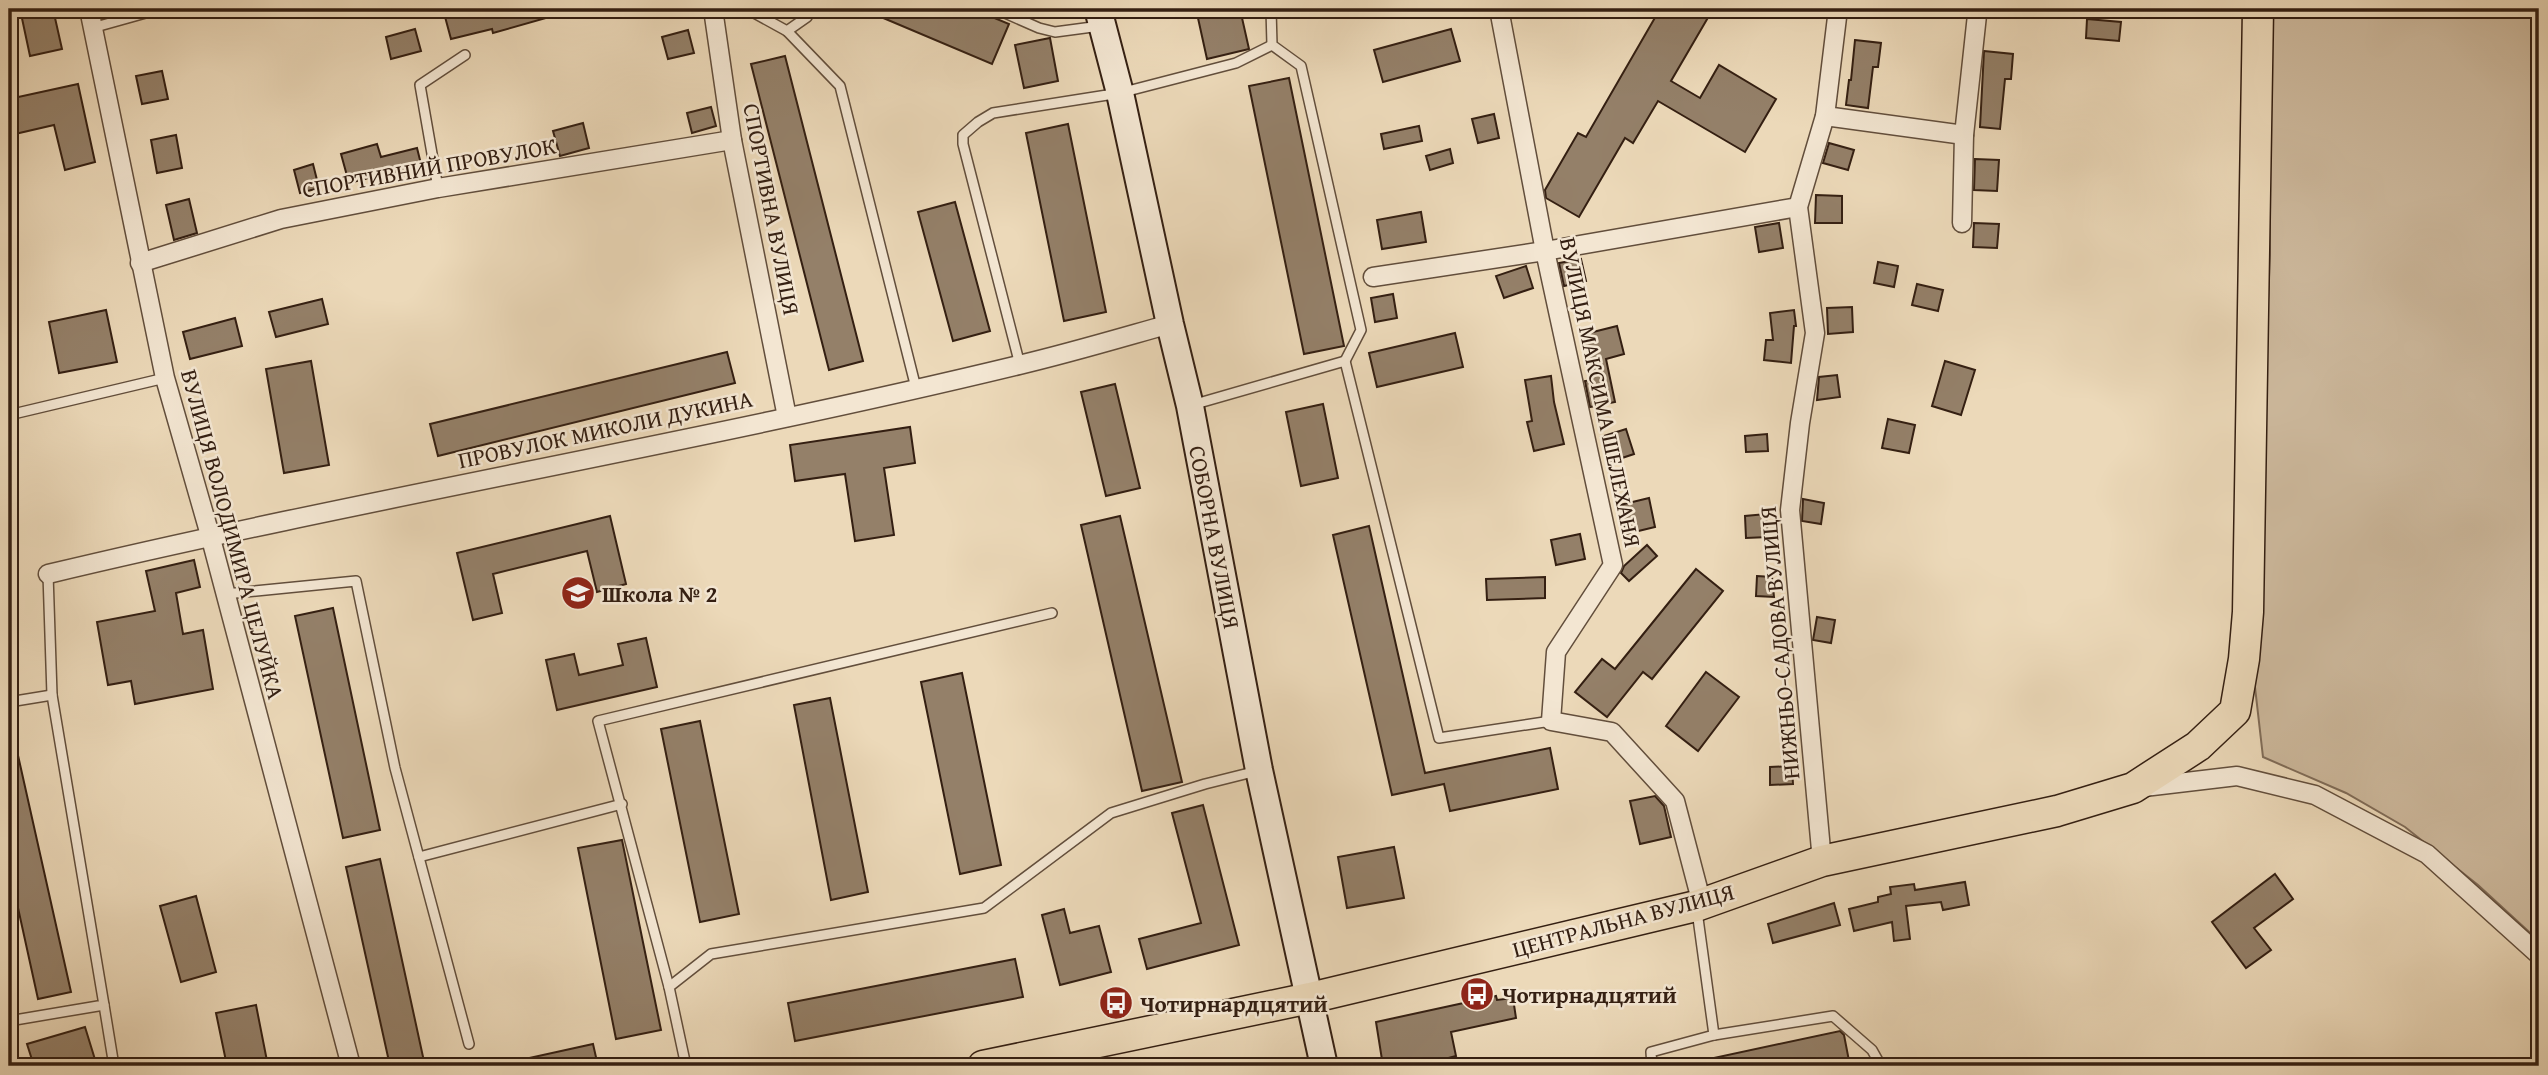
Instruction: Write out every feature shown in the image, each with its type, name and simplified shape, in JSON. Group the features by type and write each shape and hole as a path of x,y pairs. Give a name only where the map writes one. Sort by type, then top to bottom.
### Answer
{"main road":[{"name":"ЦЕНТРАЛЬНА ВУЛИЦЯ","path":"983,1066 1310,998 1699,905 1822,862 2057,811 2133,788 2198,746 2235,711 2244,659 2248,612 2258,9"}],"street":[{"name":"ВУЛИЦЯ ВОЛОДИМИРА ЦЕЛУЙКА","path":"89,9 165,378 210,535 351,1066"},
{"name":"СПОРТИВНА ВУЛИЦЯ","path":"713,9 732,141 787,417"},
{"name":"ВУЛИЦЯ МАКСИМА ШЕЛЕХАНЯ","path":"1499,9 1545,251 1614,565 1556,652 1551,721"},
{"name":"НИЖНЬО-САДОВА ВУЛИЦЯ","path":"1822,862 1790,510 1800,423 1815,333 1798,207 1825,116 1838,9"},
{"path":"1962,223 1964,135 1977,15"},
{"name":"СОБОРНА ВУЛИЦЯ","path":"1100,17 1120,93 1190,406 1259,771 1324,1066"},
{"path":"1825,116 1964,135"},
{"name":"СПОРТИВНИЙ ПРОВУЛОК","path":"140,263 281,219 438,188 732,141"},
{"path":"1373,277 1545,251 1798,207"},
{"name":"ПРОВУЛОК МИКОЛИ ДУКИНА","path":"48,574 210,535 787,417 1020,365 1170,324"},
{"path":"1551,721 1612,732 1675,802 1699,905"},
{"path":"2133,788 2237,776 2315,795 2427,854 2539,955"}],"lane":[{"path":"92,28 143,10 160,9"},
{"path":"747,9 788,31 840,86 916,388"},
{"path":"788,31 807,17 811,9"},
{"path":"996,9 1055,32 1100,17"},
{"path":"1271,9 1272,45"},
{"path":"1020,365 963,144 963,135 993,113 1120,93 1236,63 1272,45"},
{"path":"1272,45 1301,66 1361,330 1345,361 1439,738 1551,721"},
{"path":"438,188 420,85 465,55"},
{"path":"1190,406 1345,361"},
{"path":"9,415 165,378"},
{"path":"48,574 52,695 114,1066"},
{"path":"225,594 356,581 395,768 469,1044"},
{"path":"686,1066 622,804 598,721 1052,613"},
{"path":"9,702 52,695"},
{"path":"668,988 711,954 984,908 1111,813 1205,784 1259,771"},
{"path":"419,858 622,804"},
{"path":"1699,905 1714,1035"},
{"path":"9,1021 104,1005"},
{"path":"1652,1066 1651,1052 1714,1035 1833,1016 1872,1050 1881,1066"}],"shaded area":[{"path":"2269,9 2539,9 2539,941 2478,885 2405,827 2346,793 2263,757 2252,661 2270,255"}],"building":[{"path":"20,9 53,9 62,49 30,56"},
{"path":"461,9 560,9 560,14 493,33 492,29 451,39 444,13"},
{"path":"862,9 973,9 1009,24 992,64"},
{"path":"1196,9 1240,9 1249,49 1207,59"},
{"path":"1660,9 1713,9 1671,81 1700,98 1719,65 1776,99 1745,152 1658,101 1633,143 1625,138 1579,217 1546,198 1545,190 1578,133 1586,137"},
{"path":"2087,19 2121,22 2119,41 2086,38"},
{"path":"415,29 421,51 391,59 386,37"},
{"path":"1451,29 1460,61 1383,82 1374,50"},
{"path":"688,30 694,53 668,59 662,37"},
{"path":"1050,38 1058,81 1024,88 1015,45"},
{"path":"1855,40 1881,43 1878,67 1873,67 1868,108 1846,105"},
{"path":"1984,51 2013,54 2011,79 2005,79 2000,129 1980,127"},
{"path":"785,56 863,361 829,370 751,64"},
{"path":"162,71 168,99 142,104 136,76"},
{"path":"1289,78 1344,346 1304,354 1249,86"},
{"path":"78,84 95,162 65,170 54,125 15,134 9,99"},
{"path":"711,107 716,126 692,133 687,113"},
{"path":"1494,114 1499,138 1478,143 1472,119"},
{"path":"583,123 589,148 560,156 553,131"},
{"path":"1068,124 1106,312 1064,321 1026,133"},
{"path":"1419,126 1422,141 1384,149 1381,134"},
{"path":"176,135 182,168 157,173 151,140"},
{"path":"1829,143 1854,150 1848,170 1823,163"},
{"path":"377,144 381,157 417,148 422,168 397,174 396,171 349,183 341,154"},
{"path":"1450,149 1453,163 1430,170 1426,156"},
{"path":"1975,159 1999,160 1997,191 1974,190"},
{"path":"313,164 319,188 300,193 294,170"},
{"path":"1816,195 1842,196 1842,223 1815,223"},
{"path":"189,199 197,233 174,240 166,205"},
{"path":"955,202 990,331 953,341 918,212"},
{"path":"1421,212 1426,242 1382,249 1377,220"},
{"path":"1779,223 1783,248 1759,252 1755,227"},
{"path":"1974,223 1999,224 1997,248 1973,247"},
{"path":"1581,259 1586,281 1564,286 1559,263"},
{"path":"1878,262 1898,266 1894,287 1874,283"},
{"path":"1526,266 1533,288 1504,298 1496,276"},
{"path":"1917,284 1943,290 1938,311 1912,305"},
{"path":"1393,294 1397,318 1375,322 1371,298"},
{"path":"322,299 328,324 276,337 269,312"},
{"path":"1852,307 1853,332 1828,334 1827,308"},
{"path":"106,310 117,362 59,373 49,322"},
{"path":"1794,310 1796,326 1791,363 1764,360 1766,340 1773,340 1770,313"},
{"path":"235,318 242,346 190,359 183,332"},
{"path":"1617,326 1624,354 1606,359 1615,402 1590,407 1585,381 1592,380 1581,335"},
{"path":"1455,333 1463,367 1377,387 1369,353"},
{"path":"727,352 735,383 438,456 430,424"},
{"path":"311,361 329,465 284,473 266,369"},
{"path":"1945,361 1975,370 1961,415 1932,406"},
{"path":"1837,375 1840,397 1817,400 1819,377"},
{"path":"1551,376 1564,444 1534,451 1527,422 1532,421 1525,380"},
{"path":"1115,384 1140,488 1106,496 1081,392"},
{"path":"1323,404 1338,478 1301,486 1286,412"},
{"path":"1888,419 1915,425 1909,453 1882,448"},
{"path":"910,427 915,463 884,468 894,535 855,541 845,474 795,481 790,445"},
{"path":"1626,429 1634,454 1610,462 1601,437"},
{"path":"1767,434 1768,451 1746,452 1745,436"},
{"path":"1649,498 1655,527 1626,534 1620,505"},
{"path":"1803,499 1824,503 1821,524 1802,521"},
{"path":"1766,514 1768,537 1746,538 1745,516"},
{"path":"610,516 626,584 597,592 587,551 493,574 502,613 473,620 457,553"},
{"path":"1120,516 1182,782 1142,791 1081,525"},
{"path":"1369,526 1425,773 1550,748 1558,789 1450,811 1444,784 1392,795 1333,535"},
{"path":"1580,534 1585,559 1556,565 1551,540"},
{"path":"1647,545 1657,556 1629,581 1621,573 1624,566"},
{"path":"194,560 200,587 176,593 183,634 203,630 213,689 135,704 131,681 108,685 97,622 155,611 146,571"},
{"path":"1696,569 1723,591 1652,679 1643,672 1607,717 1575,692 1602,659 1615,669"},
{"path":"1757,576 1772,577 1774,597 1756,596"},
{"path":"1545,577 1545,598 1487,600 1486,579"},
{"path":"333,608 380,830 343,838 295,616"},
{"path":"1817,617 1835,620 1831,643 1813,640"},
{"path":"646,638 657,687 557,710 546,660 574,654 579,675 623,665 618,644"},
{"path":"1706,672 1739,697 1698,751 1666,726"},
{"path":"962,673 1001,865 960,874 921,682"},
{"path":"830,698 868,892 831,900 794,705"},
{"path":"700,721 739,914 700,922 661,729"},
{"path":"15,742 71,992 38,999 9,867 9,743"},
{"path":"1792,766 1793,784 1770,785 1770,767"},
{"path":"1655,796 1664,806 1671,837 1640,844 1630,801"},
{"path":"1203,805 1239,945 1147,969 1139,939 1201,923 1172,813"},
{"path":"622,840 661,1030 616,1039 578,848"},
{"path":"1394,847 1404,898 1347,908 1338,857"},
{"path":"380,859 425,1066 390,1066 346,867"},
{"path":"2275,874 2293,899 2254,928 2271,950 2246,968 2212,922"},
{"path":"1965,882 1969,905 1943,910 1941,902 1906,906 1910,939 1894,941 1892,922 1854,931 1849,909 1878,902 1878,897 1891,894 1890,887 1914,884 1915,890"},
{"path":"196,896 216,972 181,982 160,906"},
{"path":"1834,903 1840,925 1773,943 1768,924"},
{"path":"1064,909 1070,933 1099,926 1111,972 1060,985 1042,915"},
{"path":"1015,959 1023,997 795,1041 788,1003"},
{"path":"1496,996 1497,1000 1513,998 1516,1018 1451,1032 1456,1056 1418,1066 1383,1066 1376,1022"},
{"path":"256,1005 268,1066 227,1066 216,1013"},
{"path":"85,1027 97,1066 34,1066 27,1044"},
{"path":"1840,1031 1844,1035 1850,1066 1709,1066 1709,1059"},
{"path":"593,1044 598,1066 520,1066 520,1060"}],"place":[{"name":"Школа № 2","path":"578,593"},
{"name":"Чотирнадцятий","path":"1477,994"},
{"name":"Чотирнардцятий","path":"1116,1003"}]}
